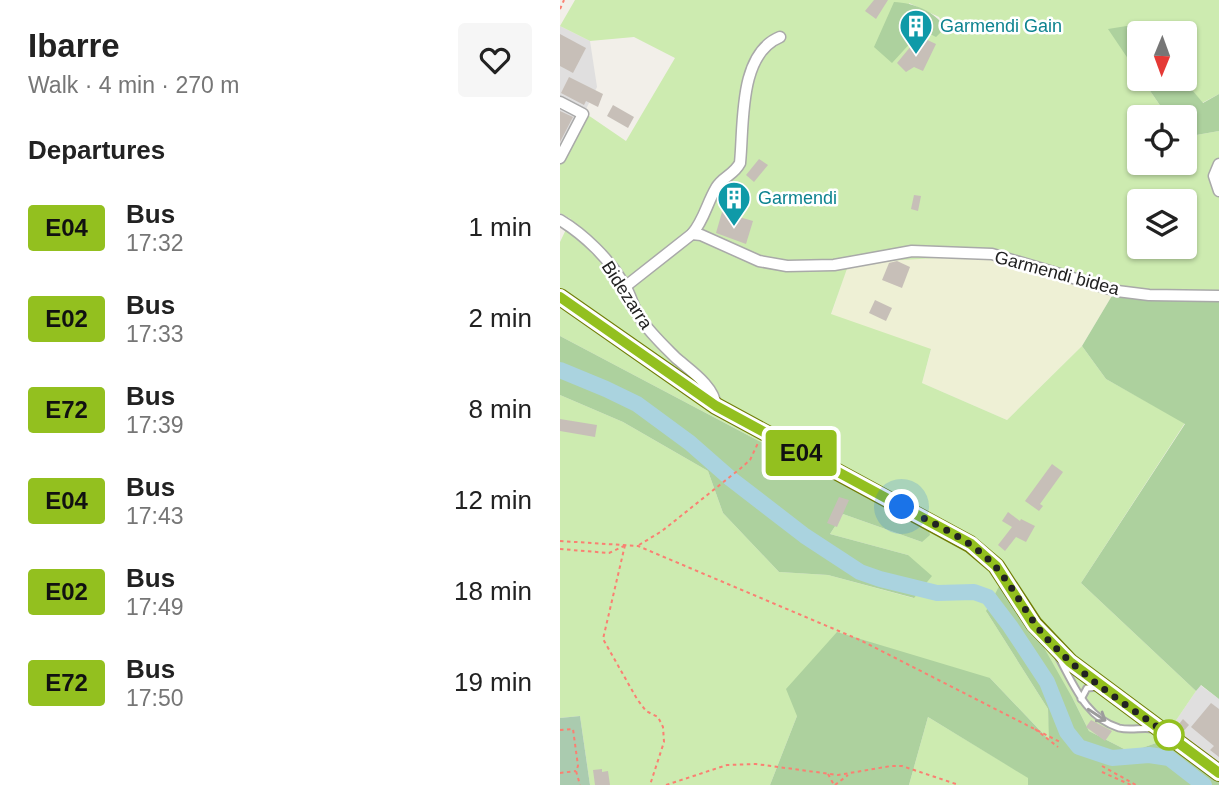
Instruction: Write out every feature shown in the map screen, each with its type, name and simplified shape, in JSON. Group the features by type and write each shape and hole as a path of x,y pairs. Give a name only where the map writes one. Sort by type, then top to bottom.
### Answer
{"street":[{"path":"626,286 692,234 701,224 718,184 736,172 740,163 745,96 757,57 765,45 780,37"},
{"path":"560,102 583,114 560,158"},
{"path":"1219,164 1214,176 1219,191"},
{"name":"Bidezarra","path":"560,220 576,230 597,251 626,286 635,309 652,334 706,385 715,397 716,406"},
{"name":"Garmendi bidea","path":"692,234 701,235 760,261 787,266 834,265 912,251 992,254 1117,290 1149,295 1219,296"},
{"path":"560,297 716,406 971,544 996,566 1034,625 1070,662 1219,773"}],"lane":[{"path":"1050,643 1088,710 1117,727 1132,730 1149,728 1164,732"},
{"path":"1081,699 1087,688 1102,687"},
{"path":"1132,730 1139,720 1145,718"}],"path":[{"path":"560,9 564,0"},
{"path":"638,546 662,531 750,460 763,432"},
{"path":"560,541 638,546 860,640 1062,743"},
{"path":"560,549 608,553 625,545"},
{"path":"625,545 603,639 637,699 646,711 658,717 663,727 664,742 650,785"},
{"path":"1028,724 1059,747"},
{"path":"560,730 573,729 578,766 576,771 580,785"},
{"path":"666,785 727,765 756,764 828,774 853,774"},
{"path":"828,774 835,785 853,774 902,766 959,785"},
{"path":"1102,766 1136,785"},
{"path":"560,774 576,771"},
{"path":"1102,772 1131,785"}],"shaded area":[{"path":"560,26 590,41 597,87 560,161"},
{"path":"1200,685 1219,699 1219,774 1162,741"}],"green space":[{"path":"575,0 1219,0 1219,94 1202,103 1192,91 1197,91 1197,21 1127,21 1127,91 1150,91 1160,105 1127,105 1127,175 1197,175 1197,135 1219,131 1219,300 1113,294 990,255 849,263 831,314 931,349 922,383 1007,420 1082,346 1106,379 1185,423 1081,583 1196,691 1162,741 1130,752 1089,731 1073,699 986,611 1048,709 1050,741 990,678 797,716 770,785 590,785 580,716 560,718 560,395 623,422 708,471 723,513 779,572 828,575 913,598 908,555 830,534 843,514 922,542 926,517 757,440 560,336 560,242 571,219 560,213 560,161 585,113 626,141 675,58 634,37 590,41 560,26","holes":["909,3 939,17 945,28 918,28"]},
{"path":"894,2 923,9 936,17 945,28 936,37 918,28 914,39 892,63 874,47"},
{"path":"1127,26 1127,57 1108,29"},
{"path":"1150,91 1193,91 1203,103 1219,94 1219,131 1197,135 1197,105 1160,105"},
{"path":"990,255 1113,294 1082,346 1007,420 922,383 931,350 831,315 849,262"},
{"path":"1113,294 1219,300 1219,699 1201,685 1196,691 1081,583 1185,424 1106,379 1082,346"},
{"path":"560,336 757,440 926,517 930,535 922,542 843,514 830,534 908,555 932,576 914,598 828,575 779,572 723,513 708,471 623,422 560,395"},
{"path":"1004,577 1089,731 1130,752 1162,741 1219,774 1219,785 1028,785 1028,778 928,717 909,785 770,785 797,716 786,689 837,632 990,678 1049,740 1048,709 986,611"},
{"path":"580,716 590,785 560,785 560,718"},
{"path":"928,717 1029,778 1028,785 909,785"}],"building":[{"path":"874,0 888,0 876,19 865,11"},
{"path":"560,34 586,48 573,73 560,66"},
{"name":"Garmendi Gain","path":"921,37 936,44 923,71 914,67 906,72 897,63 911,46 916,50"},
{"path":"569,77 603,94 598,107 586,101 584,105 561,93"},
{"path":"613,105 634,117 628,128 607,116"},
{"path":"560,111 573,117 560,142"},
{"path":"759,159 768,165 754,182 746,175"},
{"path":"914,195 921,196 918,211 911,209"},
{"name":"Garmendi","path":"722,212 753,221 746,244 716,233"},
{"path":"897,261 910,267 902,288 882,280 889,263"},
{"path":"875,300 892,308 886,321 869,313"},
{"path":"560,419 597,425 595,437 560,431"},
{"path":"1052,464 1063,472 1040,504 1043,506 1039,511 1025,501"},
{"path":"839,497 849,500 837,527 827,523"},
{"path":"1008,512 1020,521 1021,519 1035,526 1026,542 1016,537 1005,551 998,545 1012,527 1002,521"},
{"path":"1211,703 1219,709 1219,757 1210,750 1214,746 1191,727"},
{"path":"1183,719 1189,725 1182,733 1175,729"},
{"path":"1091,720 1112,731 1105,741 1086,727"},
{"path":"602,769 602,772 608,771 610,785 595,785 593,770"}],"waterway":[{"path":"560,370 637,404 805,536 860,572 937,593 974,592 988,597 1047,682 1067,732 1079,747 1112,758 1149,755 1169,758 1204,785"}],"bus line":[{"name":"E04","path":"560,297 695,394 971,544 996,566 1034,625 1070,662 1219,773"}],"place":[{"name":"Garmendi Gain","path":"916,56"},
{"name":"Garmendi","path":"734,228"}],"route":[{"path":"902,507 971,544 984,554 996,566 1034,625 1050,643 1102,687 1169,735"}]}
